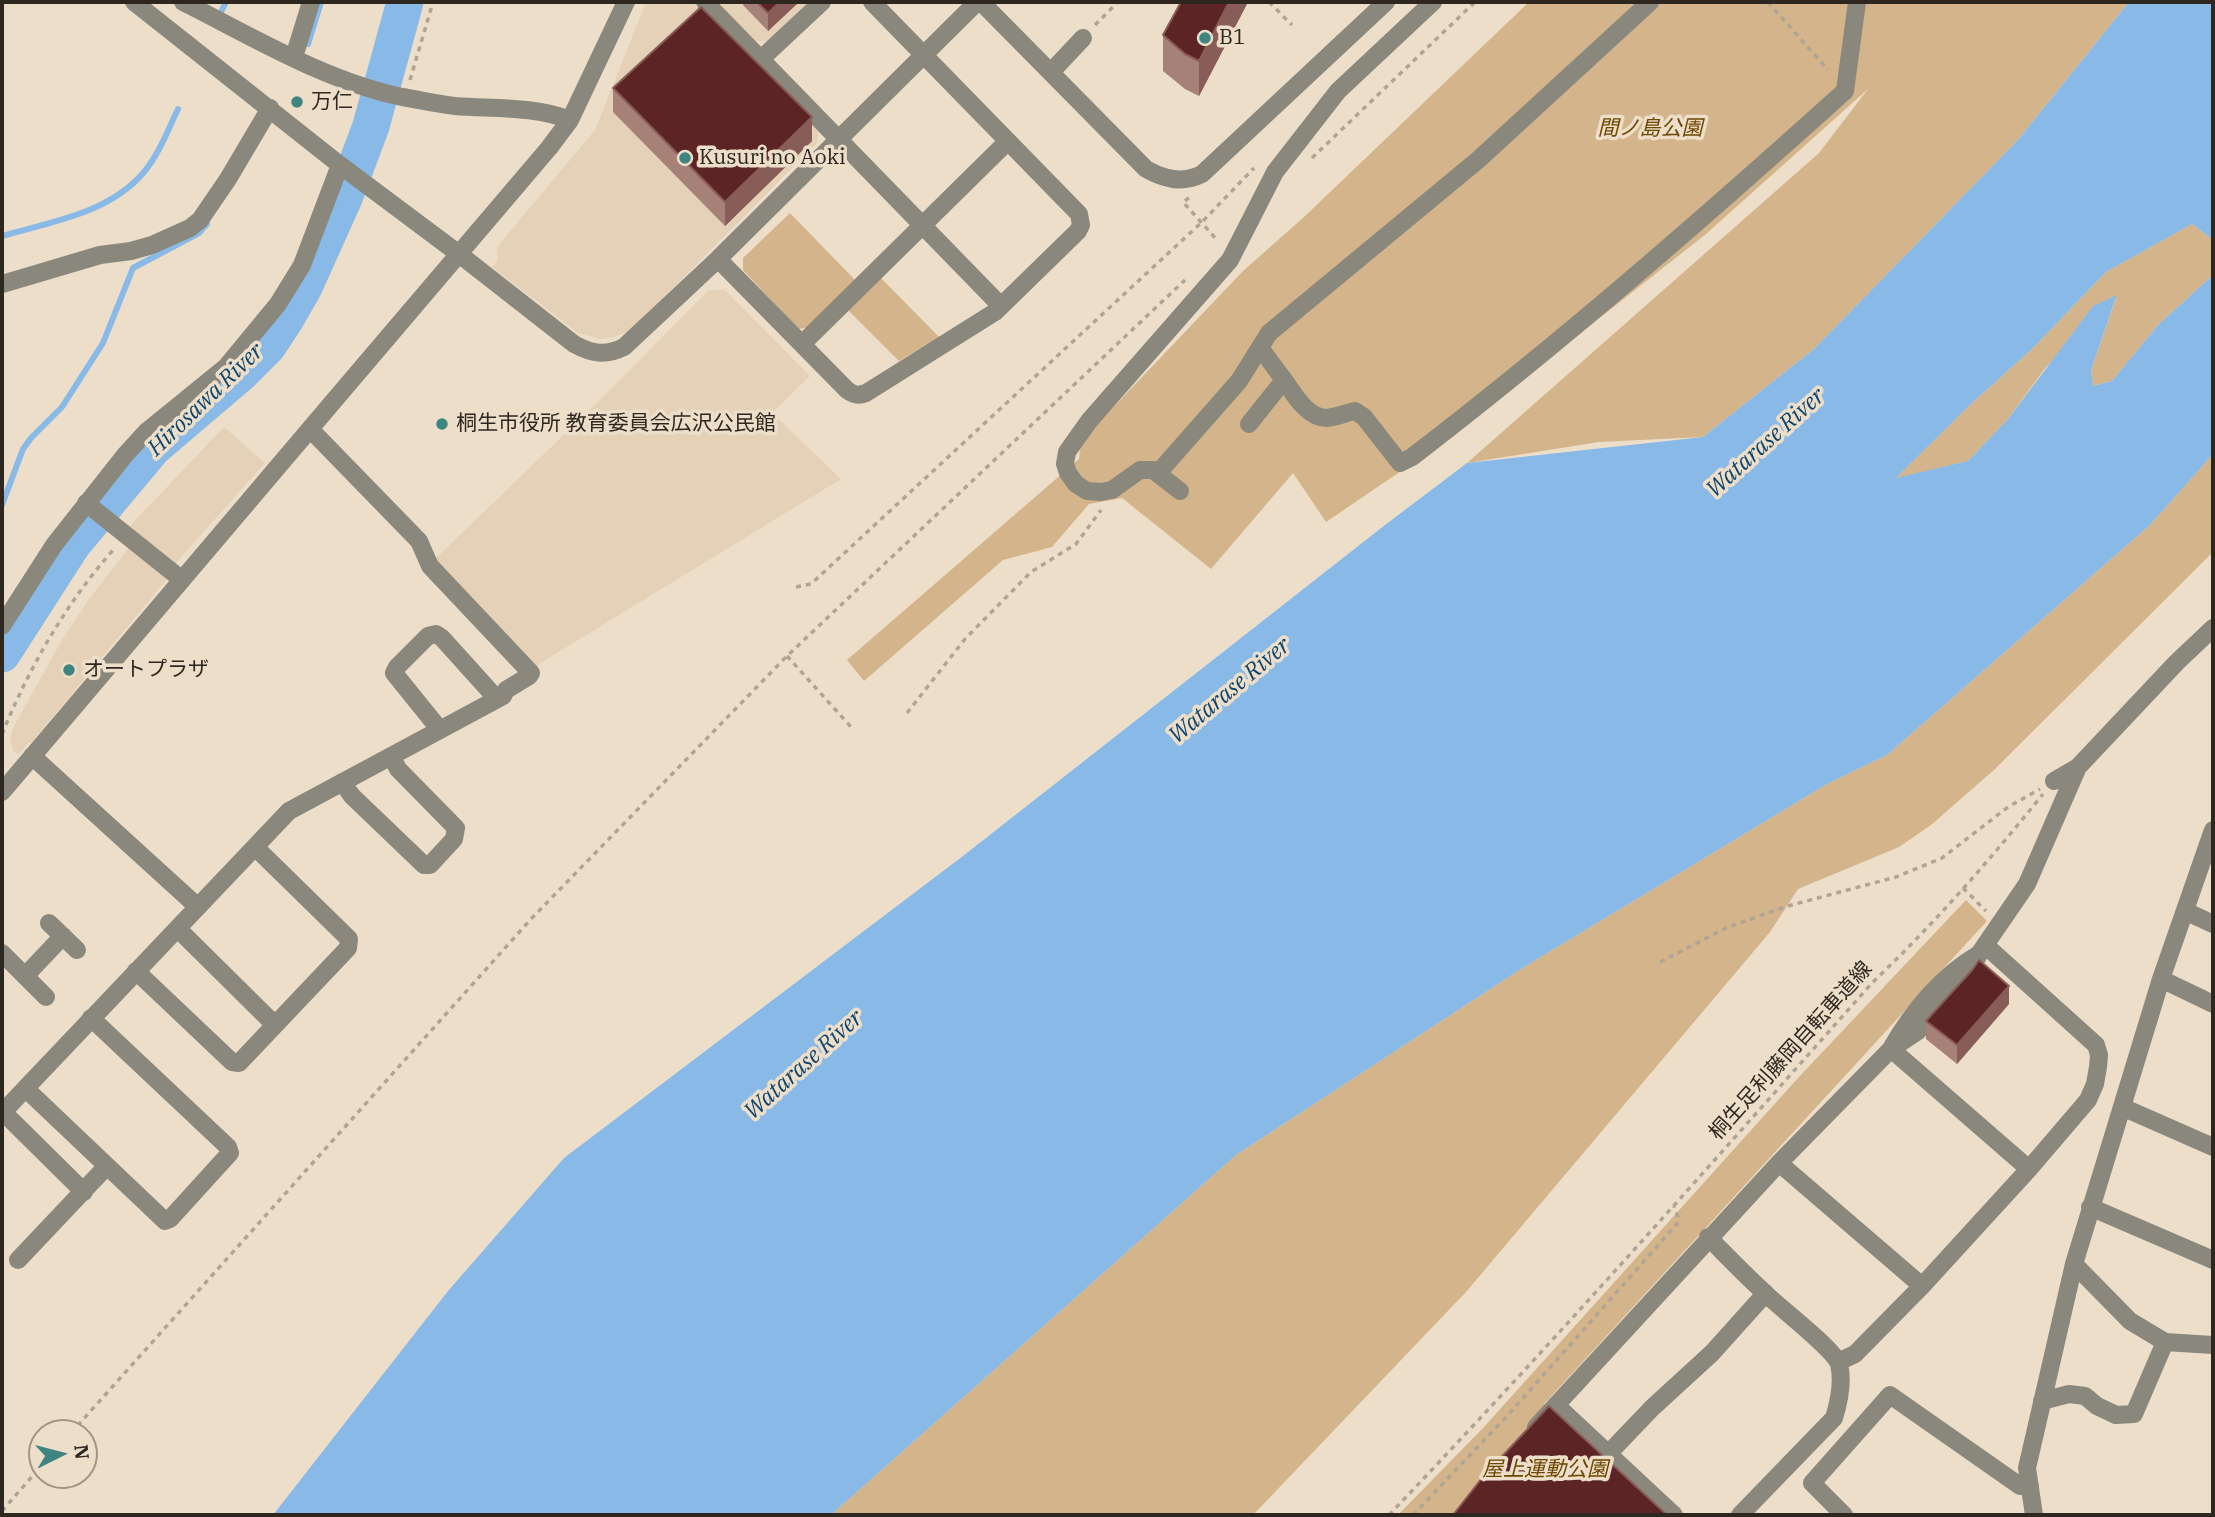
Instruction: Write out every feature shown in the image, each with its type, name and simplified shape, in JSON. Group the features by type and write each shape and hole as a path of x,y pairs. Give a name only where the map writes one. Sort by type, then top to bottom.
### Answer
{"street":[{"path":"134,2 574,345 590,353 602,354 615,352 624,346 718,259 979,2 1146,169 1160,177 1191,180 1226,153 1386,2"},
{"path":"183,2 330,74 368,87 452,106 546,111 570,120"},
{"path":"294,57 311,2"},
{"path":"2,792 570,120 626,2"},
{"path":"705,2 1001,306"},
{"path":"761,59 822,2"},
{"path":"718,259 847,390 853,395 859,395 988,317 1081,225 1079,214 872,2"},
{"path":"1180,491 1153,470 1140,470 1112,490 1087,491 1076,484 1068,474 1065,464 1067,452 1074,440 1230,260 1275,172 1338,91 1433,2"},
{"path":"1158,473 1239,381 1269,333 1478,160 1650,2"},
{"path":"1261,349 1309,412 1330,418 1355,411 1364,416 1400,463 1412,457 1511,379 1741,184 1845,90 1857,2"},
{"path":"1051,72 1083,38"},
{"path":"2,284 100,255 152,245 190,228 200,220 228,179 270,108"},
{"path":"802,344 1008,141"},
{"path":"2,626 54,545 146,432 226,367 278,304 302,265 342,166"},
{"path":"1249,424 1284,380"},
{"path":"84,1192 2,1113 289,811 500,697 531,673 430,566 419,541 310,429"},
{"path":"89,505 181,579"},
{"path":"2054,781 2078,767 2209,632"},
{"path":"440,730 394,673 428,636 436,634 442,638 500,697"},
{"path":"32,756 198,907"},
{"path":"342,782 352,796 424,865 430,865 454,839 456,828 398,769 392,757"},
{"path":"1528,1435 1708,1237 1891,1049 1906,1021 1957,967 1982,949 2028,884 2078,767"},
{"path":"2034,1515 2027,1468 2074,1264 2161,979 2213,832"},
{"path":"136,971 232,1062 239,1063 348,947 349,939 255,847"},
{"path":"2185,911 2213,923"},
{"path":"50,923 77,950"},
{"path":"178,929 275,1025"},
{"path":"25,976 63,936"},
{"path":"1838,1363 1855,1354 2029,1170 2088,1100 2095,1084 2099,1055 2096,1045 1982,949"},
{"path":"2,953 46,997"},
{"path":"2161,979 2213,1004"},
{"path":"26,1089 165,1221 170,1219 230,1150 91,1018"},
{"path":"1891,1049 2029,1170"},
{"path":"2122,1107 2213,1147"},
{"path":"1779,1163 1922,1286"},
{"path":"18,1260 106,1167"},
{"path":"2090,1207 2213,1260"},
{"path":"1708,1237 1765,1294 1827,1349 1838,1363 1840,1382 1834,1418 1740,1515"},
{"path":"2074,1264 2130,1321 2165,1342 2213,1345"},
{"path":"1608,1454 1652,1408 1713,1353 1765,1294"},
{"path":"2042,1401 2069,1394 2085,1396 2097,1406 2116,1415 2134,1414 2165,1342"},
{"path":"1844,1515 1812,1483 1890,1395 2020,1486 2030,1486"},
{"path":"1556,1405 1674,1515"}],"path":[{"path":"403,97 433,2"},
{"path":"1083,38 1118,2"},
{"path":"1269,2 1292,25"},
{"path":"1304,166 1475,2"},
{"path":"1768,2 1845,90"},
{"path":"1375,86 1380,93"},
{"path":"796,587 811,584 1202,222 1258,164"},
{"path":"1184,202 1215,237"},
{"path":"84,1419 531,919 787,656 1190,275"},
{"path":"907,713 965,639 1031,572 1076,544 1112,490"},
{"path":"2,734 13,706 51,635 119,529"},
{"path":"787,656 851,727"},
{"path":"1660,962 1728,927 1788,906 1896,877 1942,858 2008,807 2054,781"},
{"name":"桐生足利藤岡自転車道線","path":"1389,1515 1497,1402 1872,982 1910,947 2054,781"},
{"path":"1963,888 1993,918"},
{"path":"1413,1515 1508,1415 1677,1224 1678,1217 1674,1206"},
{"path":"2,1511 28,1481"}],"shaded area":[{"path":"646,2 693,3 818,131 817,143 630,331 601,339 578,333 492,267 498,259 497,247 595,130"},
{"path":"718,2 808,2 770,41 755,41"},
{"path":"709,290 725,290 810,376 772,413 841,479 534,667 433,561"},
{"path":"224,427 265,463 173,566 128,528"},
{"name":"オートプラザ","path":"131,545 167,579 31,743 18,755 13,750 10,739 13,728 62,640 89,599"}],"green space":[{"name":"間ノ島公園","path":"1529,2 2129,2 2017,141 1814,349 1703,437 1599,442 1467,463 1819,153 1868,89 1706,234 1435,448 1326,522 1293,473 1211,569 1122,498 1089,504 1052,547 1003,560 864,681 847,660 1079,459 1081,441 1243,271 1304,217"},
{"path":"790,213 856,281 810,327 798,329 743,270 743,258"},
{"path":"2192,224 2213,240 2213,275 2158,325 2112,381 2092,386 2091,370 2117,296 2045,368 2008,419 1968,461 1895,479 1972,403 2031,350 2106,272"},
{"path":"880,277 939,337 899,361 848,310"},
{"path":"2213,454 2213,552 1995,769 1931,825 1899,847 1798,889 1770,932 1466,1292 1253,1515 831,1515 1236,1155 1521,969 1827,784 1887,755 2150,525"},
{"path":"1966,900 1987,921 1544,1404 1658,1515 1398,1515 1484,1427 1798,1078"}],"water":[{"name":"Watarase River","path":"2129,2 2213,2 2213,240 2192,224 2106,272 2031,350 1972,403 1896,478 1968,461 2008,419 2093,306 2117,295 2091,370 2093,386 2112,381 2158,325 2213,275 2213,454 2150,525 1887,755 1827,784 1521,969 1236,1155 831,1515 273,1515 448,1291 564,1158 963,856 1467,463 1703,437 1814,349 2017,141"}],"building":[{"path":"757,2 780,2 768,13"},
{"path":"1181,2 1229,2 1199,61 1185,54 1163,35"},
{"path":"701,7 812,117 725,202 613,88"},
{"path":"1979,960 2009,986 1957,1045 1926,1021"},
{"name":"屋上運動公園","path":"1549,1406 1667,1515 1453,1515 1482,1478"}],"waterway":[{"path":"221,12 226,2"},
{"path":"308,44 321,2"},
{"name":"Hirosawa River","path":"2,654 72,545 153,448 241,373 268,346 285,320 304,287 344,198 371,126 405,2"},
{"path":"2,236 97,207 130,186 154,158 178,109"},
{"path":"2,505 23,449 62,407 103,343 133,268 199,233 207,224"}],"place":[{"name":"B1","path":"1205,38"},
{"name":"万仁","path":"297,102"},
{"name":"Kusuri no Aoki","path":"685,158"},
{"name":"桐生市役所 教育委員会広沢公民館","path":"442,424"},
{"name":"オートプラザ","path":"69,670"}]}
